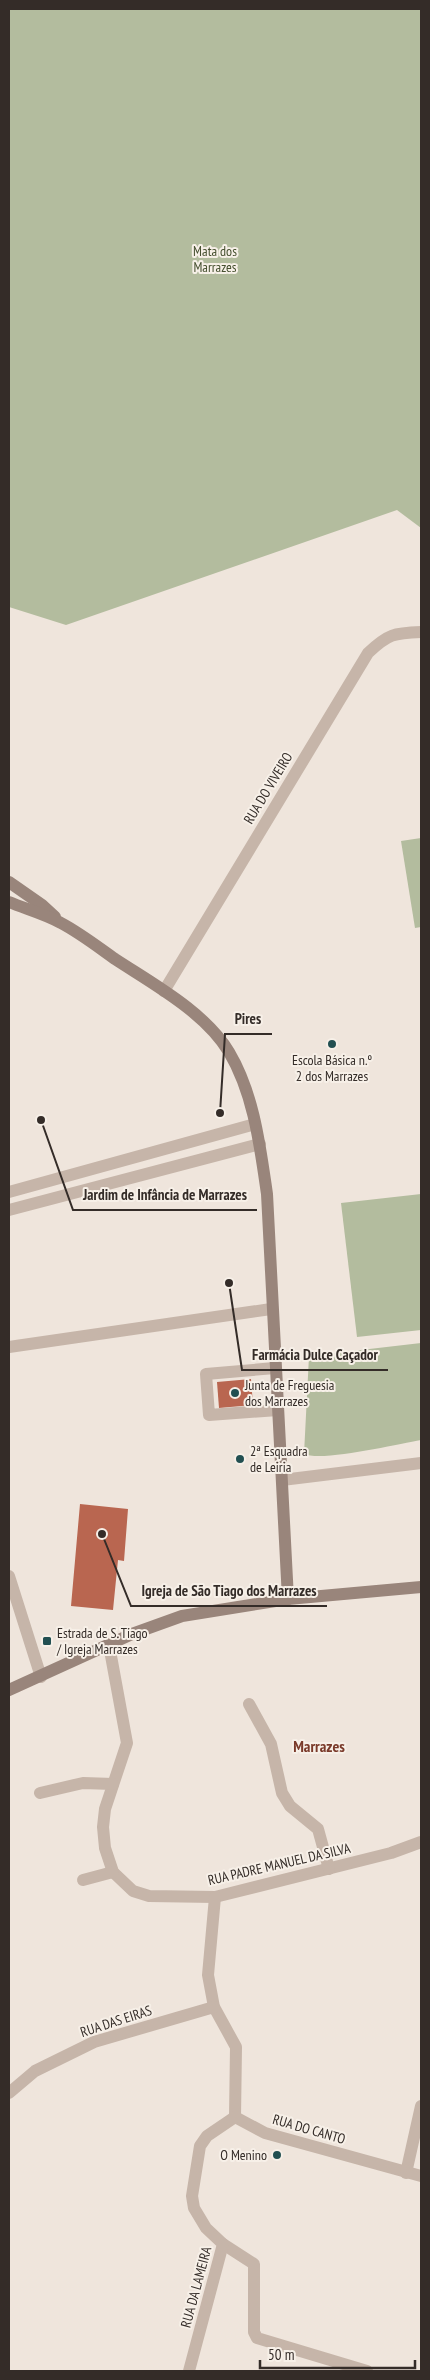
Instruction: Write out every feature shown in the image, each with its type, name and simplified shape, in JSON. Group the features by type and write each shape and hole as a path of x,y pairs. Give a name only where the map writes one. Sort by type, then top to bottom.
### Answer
{"main road":[{"path":"9,882 42,905 62,924 164,991 206,1024 228,1051 246,1089 260,1144 267,1194 282,1480 285,1578 288,1600"},
{"path":"9,902 62,924"},
{"path":"9,1690 165,1620 288,1600 421,1587"}],"street":[{"name":"RUA DO VIVEIRO","path":"164,991 368,653 383,639 395,633 421,632"},
{"path":"9,1192 255,1124"},
{"path":"9,1210 260,1144"},
{"path":"9,1347 272,1309"},
{"path":"275,1368 206,1374 209,1415 278,1410"},
{"path":"282,1480 421,1463"},
{"path":"9,1576 41,1677"},
{"name":"RUA PADRE MANUEL DA SILVA","path":"109,1645 127,1742 105,1809 103,1827 104,1848 113,1872 133,1891 149,1896 215,1897 391,1853 421,1842"},
{"path":"249,1704 271,1744 282,1793 290,1806 318,1829 328,1868"},
{"path":"40,1793 82,1783 112,1784"},
{"path":"83,1880 113,1872"},
{"path":"215,1897 208,1975 214,2007 236,2047 235,2117"},
{"name":"RUA DAS EIRAS","path":"9,2093 35,2071 94,2042 214,2007"},
{"path":"406,2173 421,2106"},
{"name":"RUA DO CANTO","path":"235,2117 265,2133 421,2176"},
{"name":"RUA DA LAMEIRA","path":"189,2371 223,2244 206,2228 194,2208 192,2196 200,2146 207,2136 235,2117"},
{"path":"223,2244 254,2264 254,2332 257,2338 367,2371"}],"green space":[{"name":"Mata dos Marrazes","path":"9,9 421,9 421,528 397,510 66,625 9,607"},
{"path":"421,838 421,927 415,928 401,841"},
{"path":"421,1194 421,1330 357,1337 341,1203"},
{"path":"421,1343 421,1440 327,1456 304,1454 309,1356"}],"building":[{"name":"Junta de Freguesia dos Marrazes","path":"251,1379 253,1405 219,1408 217,1382"},
{"path":"80,1504 128,1509 124,1561 118,1560 113,1610 71,1606"}],"place":[{"name":"Escola Básica n.º 2 dos Marrazes","path":"332,1044"},
{"name":"Pires","path":"220,1113"},
{"name":"Jardim de Infância de Marrazes","path":"41,1120"},
{"name":"Farmácia Dulce Caçador","path":"229,1283"},
{"name":"Junta de Freguesia dos Marrazes","path":"235,1393"},
{"name":"2ª Esquadra de Leiria","path":"240,1459"},
{"name":"Igreja de São Tiago dos Marrazes","path":"102,1534"},
{"name":"Estrada de S. Tiago / Igreja Marrazes","path":"47,1641"},
{"name":"O Menino","path":"277,2155"}],"district":[{"name":"Marrazes","path":"319,1746"}]}
